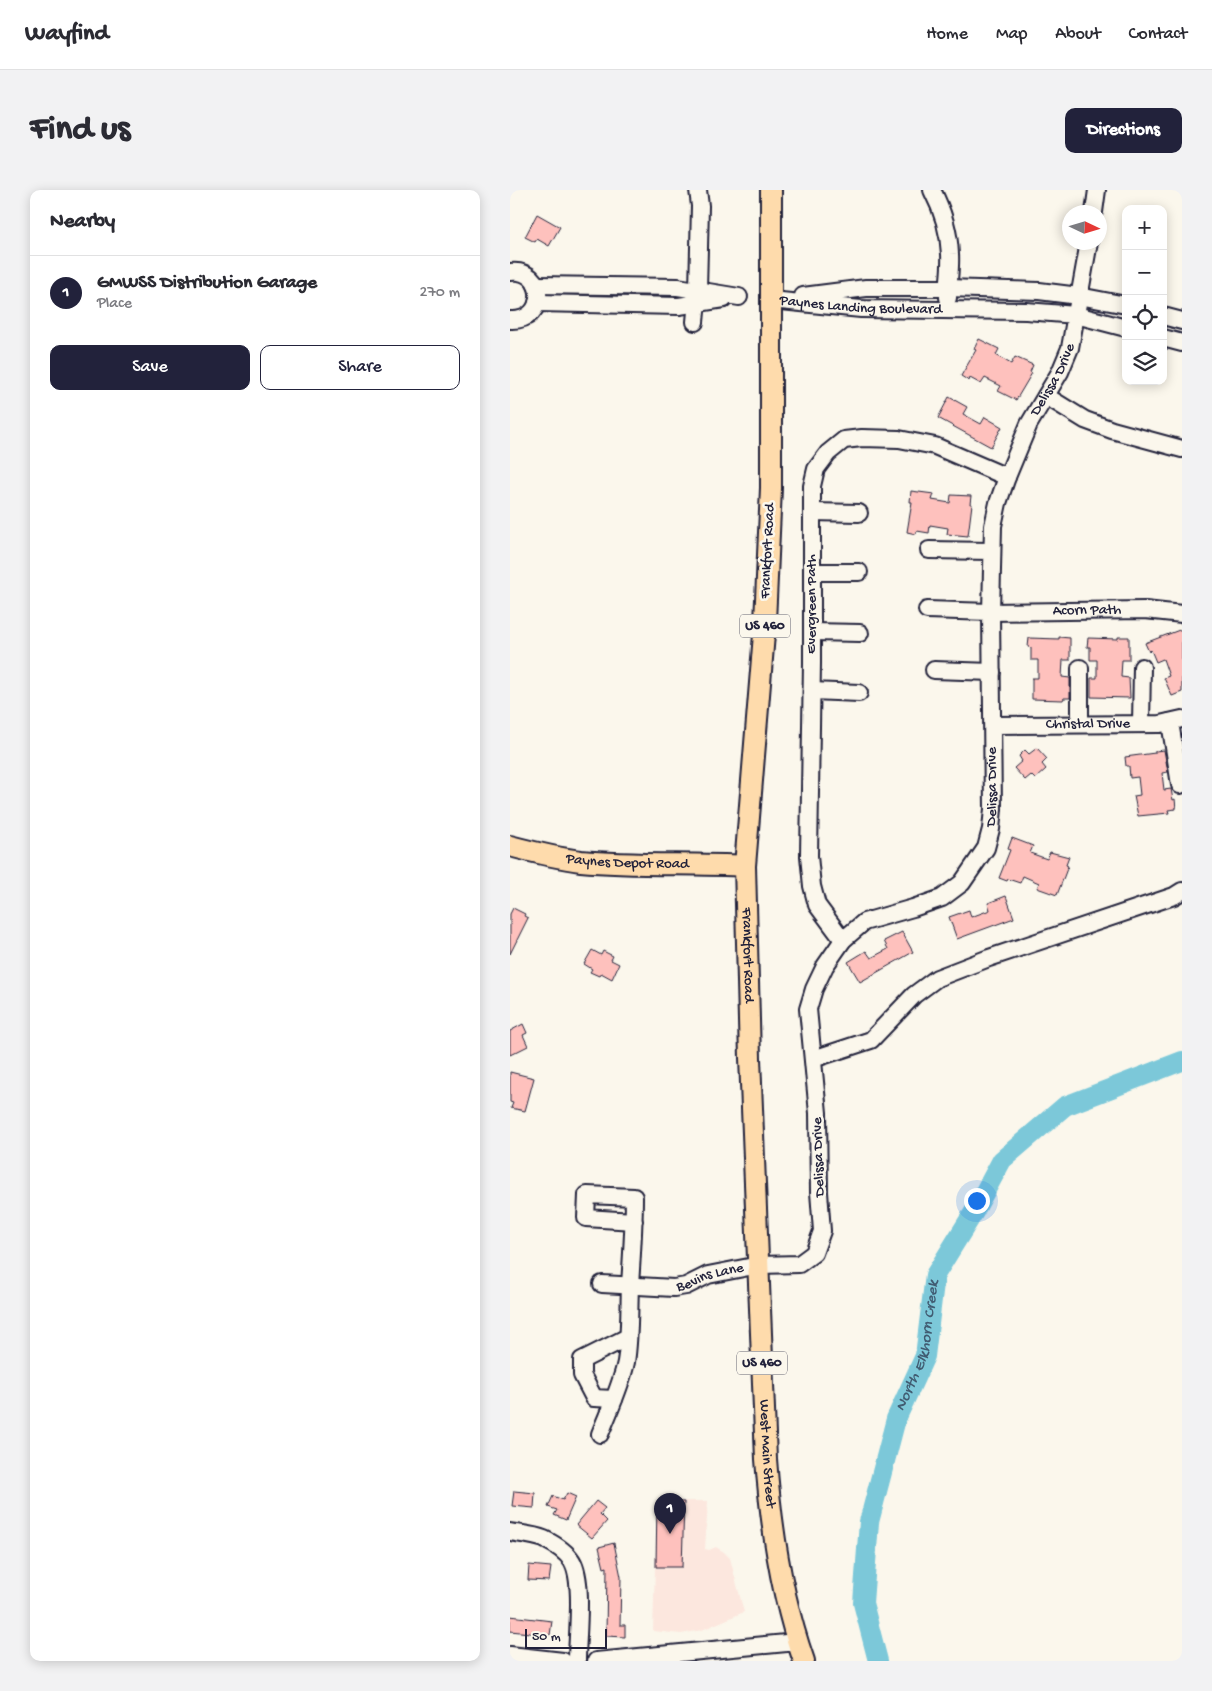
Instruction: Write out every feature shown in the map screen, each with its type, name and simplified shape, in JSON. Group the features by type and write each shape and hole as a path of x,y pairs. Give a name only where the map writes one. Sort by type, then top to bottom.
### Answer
{"main road":[{"name":"Frankfort Road","path":"750,1062 745,866 765,622 771,488 772,190"},
{"name":"Paynes Depot Road","path":"510,846 541,854 580,860 643,864 745,866"},
{"name":"West Main Street","path":"750,1062 769,1495 780,1573 797,1642 804,1661"}],"street":[{"path":"695,322 698,297 700,206 698,190"},
{"path":"932,190 948,229 950,256 949,310"},
{"path":"1095,205 1097,190"},
{"name":"Delissa Drive","path":"814,1253 822,1231 818,1113 808,1010 814,989 825,966 843,940 864,922 942,898 962,883 986,848 991,829 993,809 991,550 993,526 998,503 1007,477 1029,424 1060,372 1070,348 1088,250"},
{"path":"510,272 520,272 527,275 536,285 538,297 537,303 530,315 510,320"},
{"path":"536,285 678,287 698,297"},
{"name":"Paynes Landing Boulevard","path":"771,300 866,288 948,288 1039,291 1122,304"},
{"path":"537,303 679,306 698,297"},
{"name":"Paynes Landing Boulevard","path":"771,300 860,309 1026,311 1076,315 1122,327"},
{"path":"1167,317 1182,321"},
{"path":"1167,339 1182,343"},
{"path":"1046,396 1085,420 1112,430 1182,449"},
{"name":"Evergreen Path","path":"843,940 817,905 812,886 809,856 812,691 812,486 816,469 828,453 844,440 862,438 899,439 935,446 1007,477"},
{"path":"812,512 859,513"},
{"path":"929,550 991,550"},
{"path":"812,572 859,572"},
{"name":"Acorn Path","path":"927,610 991,612 1145,610 1182,614"},
{"path":"812,632 860,633"},
{"path":"1141,724 1142,667"},
{"path":"1080,668 1080,724"},
{"path":"934,670 992,672"},
{"path":"812,691 859,693"},
{"path":"1176,720 1180,785"},
{"name":"Christal Drive","path":"993,725 1160,724 1176,720"},
{"path":"813,1059 872,1040 914,995 936,978 989,958 1174,896 1182,891"},
{"path":"600,1434 614,1399 625,1363 634,1222"},
{"name":"Bevins Lane","path":"602,1284 674,1288 686,1286 708,1275 759,1265 799,1264 814,1253"},
{"path":"614,1399 594,1398 582,1375 582,1360 628,1337"},
{"path":"510,1532 543,1539 566,1553 571,1560 575,1568 578,1587 577,1661"},
{"path":"596,1661 688,1657 797,1642"},
{"path":"510,1655 564,1661"}],"shaded area":[{"path":"657,1501 708,1501 705,1549 709,1550 716,1547 730,1558 744,1612 702,1630 681,1634 653,1631"}],"building":[{"path":"537,214 560,227 549,246 537,239 535,242 525,237"},
{"path":"979,339 999,349 996,355 1011,364 1015,357 1033,365 1030,372 1032,373 1016,400 998,391 1001,386 985,378 981,384 970,378 969,381 961,376 976,350 974,349"},
{"path":"949,397 967,407 963,414 981,424 985,417 1002,427 991,447 938,418"},
{"path":"911,491 934,494 932,500 950,503 951,495 971,496 970,504 972,504 968,536 947,534 948,528 930,525 929,533 917,531 916,534 907,532 912,502 910,502"},
{"path":"1182,629 1182,692 1172,696 1164,678 1169,676 1163,659 1156,662 1151,650 1149,652 1145,643"},
{"path":"1059,637 1070,638 1070,660 1063,660 1062,677 1070,678 1070,698 1064,698 1063,700 1032,699 1032,678 1038,678 1038,660 1031,660 1031,648 1028,647 1029,638 1059,639"},
{"path":"1118,637 1129,637 1129,660 1122,660 1121,677 1129,678 1130,698 1091,697 1091,678 1097,678 1097,660 1090,660 1090,647 1087,647 1088,638 1118,639"},
{"path":"1037,748 1047,759 1042,764 1046,769 1035,779 1031,775 1025,780 1014,768 1022,761 1019,756 1025,750 1029,754"},
{"path":"1164,750 1168,772 1162,773 1164,790 1171,789 1176,809 1168,810 1169,813 1138,816 1134,796 1140,795 1138,777 1130,778 1129,766 1126,766 1125,757"},
{"path":"1012,838 1033,846 1030,853 1047,859 1050,852 1069,857 1066,865 1068,866 1057,895 1037,888 1039,883 1023,876 1020,883 999,878 1010,850 1008,849"},
{"path":"1006,896 1014,918 957,939 949,917 969,910 971,917 990,910 988,903"},
{"path":"513,908 525,914 524,916 528,918 510,954 510,914"},
{"path":"902,932 913,952 860,982 848,962 866,951 871,958 888,949 884,941"},
{"path":"592,950 601,955 603,951 613,956 611,960 619,964 612,979 601,973 599,976 590,972 592,969 584,964"},
{"path":"523,1024 527,1033 523,1035 528,1046 510,1055 510,1031"},
{"path":"510,1072 534,1078 525,1111 511,1108 513,1103 510,1102"},
{"path":"514,1491 535,1493 534,1508 512,1506"},
{"path":"567,1493 576,1497 566,1520 554,1515 557,1510 548,1507 553,1496 563,1500"},
{"path":"596,1501 605,1508 600,1514 607,1521 592,1538 576,1525"},
{"path":"657,1501 684,1502 682,1567 656,1567"},
{"path":"614,1543 621,1577 620,1625 625,1625 625,1637 606,1636 607,1567 604,1568 599,1547"},
{"path":"529,1565 551,1567 549,1581 528,1580"},
{"path":"510,1616 552,1621 550,1635 510,1631"}],"waterway":[{"name":"North Elkhorn Creek","path":"878,1661 863,1603 869,1522 896,1419 925,1356 935,1275 974,1212 1002,1160 1065,1106 1182,1061"}],"place":[{"name":"GMWSS Distribution Garage","path":"670,1534"}]}
